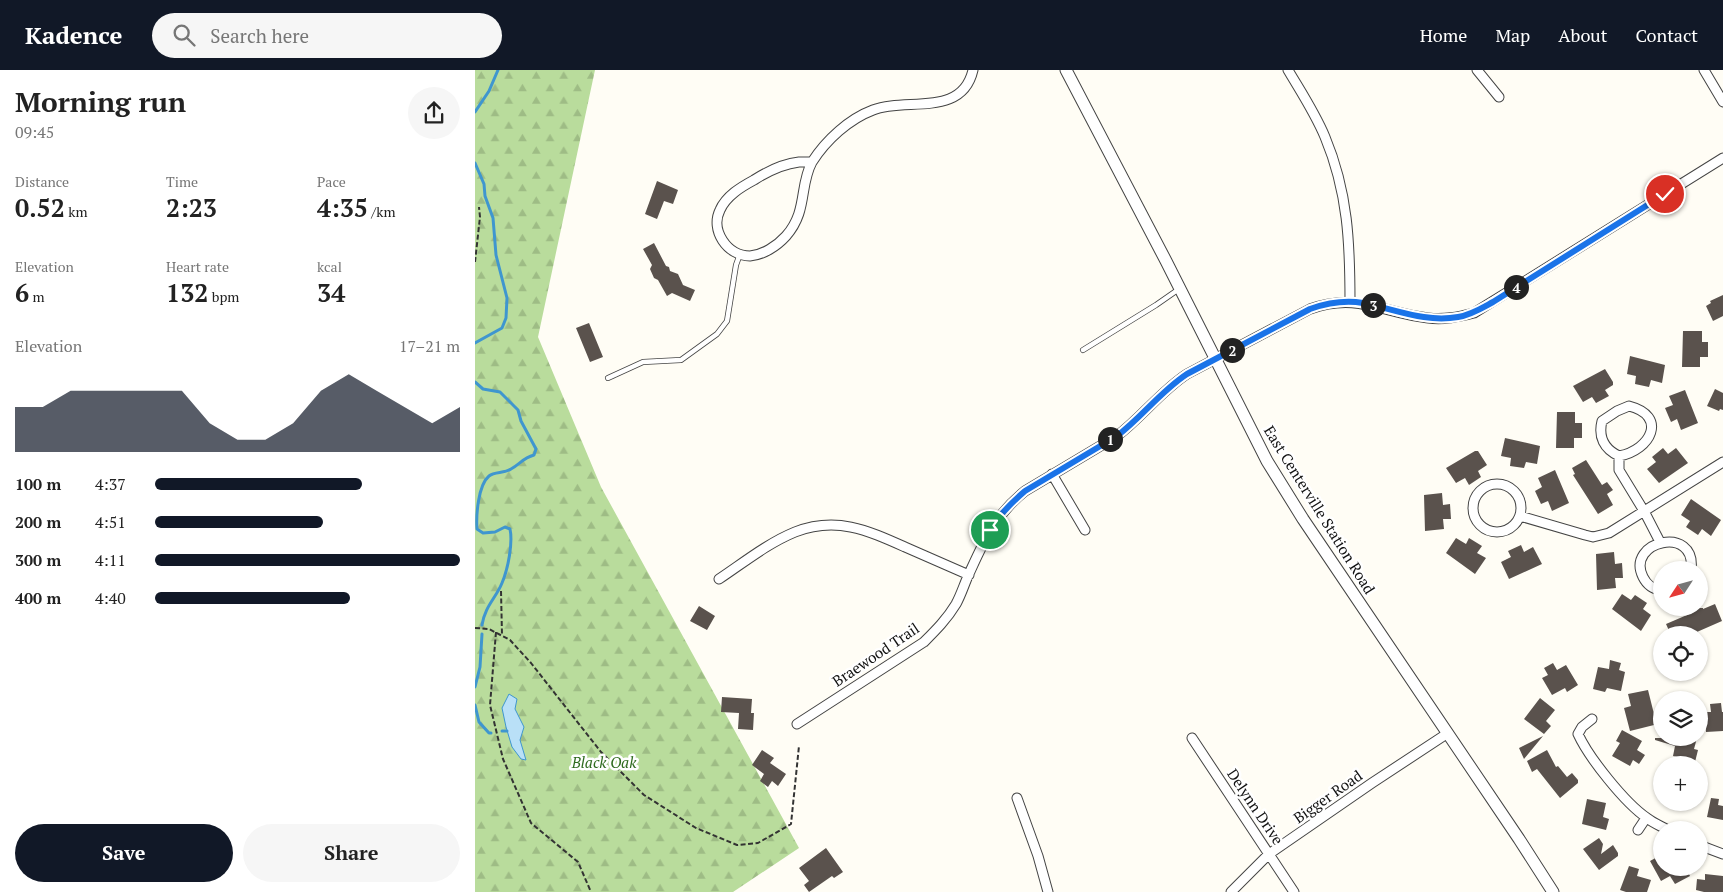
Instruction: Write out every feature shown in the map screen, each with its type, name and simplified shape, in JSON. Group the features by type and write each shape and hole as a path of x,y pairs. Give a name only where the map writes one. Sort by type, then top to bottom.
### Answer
{"street":[{"path":"812,162 787,164 768,172 738,190 721,208 717,223 718,232 728,247 740,254 750,256 778,244 787,236 801,211 806,179 812,162 838,132 859,116 887,106 930,104 951,98 960,93 968,83 973,70"},
{"name":"East Centerville Station Road","path":"1066,70 1267,461 1303,519 1553,892"},
{"path":"1288,70 1314,113 1325,137 1341,185 1349,226 1350,302"},
{"path":"1477,70 1499,97"},
{"path":"1704,70 1723,102"},
{"name":"Braewood Trail","path":"797,724 924,642 947,618 957,602 990,530 1014,500 1052,474 1117,436 1173,383 1310,309 1333,303 1362,303 1430,319 1459,317 1473,312 1723,158"},
{"path":"1629,406 1639,408 1649,419 1652,433 1648,440 1634,450 1619,456 1613,453 1603,442 1601,435 1602,421 1629,406"},
{"path":"1619,456 1619,470 1660,542"},
{"path":"1521,516 1593,537 1609,533 1723,462"},
{"path":"1052,474 1085,530"},
{"path":"1494,484 1510,487 1516,493 1521,508 1521,516 1512,528 1499,533 1492,532 1479,525 1473,512 1475,497 1487,486 1494,484"},
{"path":"719,579 782,538 795,532 824,525 838,525 869,531 969,575"},
{"path":"1653,588 1642,575 1641,568 1644,554 1650,548 1660,542 1673,541 1687,550 1692,561"},
{"path":"1592,719 1582,727 1578,734 1584,747 1621,794 1653,822"},
{"name":"Bigger Road","path":"1231,892 1269,854 1448,733"},
{"name":"Delynn Drive","path":"1192,738 1294,892"},
{"path":"1017,798 1038,856 1048,892"},
{"path":"1638,830 1647,818"},
{"path":"1708,849 1723,854"}],"lane":[{"path":"608,378 650,360 662,362 681,360 717,334 727,321 736,265 740,254"},
{"path":"1083,350 1179,289"}],"path":[{"path":"475,262 480,217 479,207"},
{"path":"501,590 502,635"},
{"path":"475,628 489,629 510,640 531,662 601,752 644,795 696,828 737,845 758,843 791,824 799,746"},
{"path":"496,632 490,705 503,759 531,823 578,862 591,892"}],"green space":[{"name":"Black Oak","path":"475,70 595,70 538,337 601,487 799,848 733,892 475,892"}],"water":[{"path":"509,694 517,699 515,709 524,727 520,740 526,760 521,759 512,747 506,727 502,708"}],"building":[{"path":"657,181 678,190 673,204 664,201 657,219 645,214"},
{"path":"654,243 670,271 678,274 683,285 695,290 690,301 672,293 667,296 658,280 654,278 650,269 652,265 643,249"},
{"path":"1723,295 1723,316 1713,321 1706,306 1711,303 1710,301"},
{"path":"589,323 603,357 590,362 576,328"},
{"path":"1683,331 1702,331 1702,342 1708,342 1708,357 1700,357 1700,367 1682,367"},
{"path":"1630,356 1665,365 1662,383 1651,380 1649,387 1635,384 1636,376 1627,374"},
{"path":"1605,369 1613,382 1613,385 1605,390 1609,396 1596,403 1592,397 1583,402 1573,386"},
{"path":"1715,389 1723,393 1723,410 1720,409 1719,411 1707,406"},
{"path":"1685,390 1698,423 1681,430 1677,419 1671,422 1665,408 1673,405 1669,396"},
{"path":"1557,412 1575,412 1575,423 1582,423 1582,438 1574,438 1574,448 1556,448"},
{"path":"1505,438 1540,446 1537,464 1526,462 1524,468 1510,466 1511,458 1501,456"},
{"path":"1663,448 1668,454 1676,448 1688,463 1659,483 1647,469 1656,462 1652,457"},
{"path":"1478,451 1487,465 1478,471 1481,477 1469,485 1465,478 1456,483 1446,468"},
{"path":"1586,460 1602,485 1607,482 1613,490 1607,494 1613,505 1598,514 1573,475 1575,474 1572,468"},
{"path":"1555,470 1569,503 1552,511 1548,501 1541,504 1535,491 1542,487 1538,478"},
{"path":"1442,493 1443,505 1450,504 1451,519 1443,519 1444,529 1425,531 1424,495"},
{"path":"1691,499 1721,520 1711,536 1702,529 1698,535 1686,527 1690,521 1681,515"},
{"path":"1456,538 1466,544 1469,538 1482,546 1477,553 1486,558 1475,574 1446,553"},
{"path":"1521,545 1524,552 1533,547 1542,564 1509,579 1501,562 1511,557 1508,551"},
{"path":"1614,552 1615,564 1622,563 1623,578 1615,578 1616,588 1597,590 1596,554"},
{"path":"1622,594 1631,600 1635,595 1647,603 1643,609 1651,615 1641,631 1612,609"},
{"path":"1715,604 1722,621 1708,627 1667,626 1666,624 1685,616 1708,616 1708,607"},
{"path":"699,606 715,616 707,630 690,621"},
{"path":"1610,660 1621,663 1619,670 1625,672 1621,691 1607,688 1605,692 1593,689 1598,667 1609,669"},
{"path":"1553,663 1557,670 1566,665 1578,685 1567,692 1565,688 1552,695 1542,678 1548,675 1544,668"},
{"path":"1648,690 1653,710 1653,725 1630,731 1624,708 1631,706 1628,694"},
{"path":"722,697 752,699 751,713 754,713 753,730 738,729 739,713 721,712"},
{"path":"1540,698 1555,710 1546,721 1551,726 1544,734 1524,719"},
{"path":"1721,703 1723,731 1708,732 1708,712 1711,712 1710,704"},
{"path":"1622,730 1642,741 1637,750 1645,755 1639,764 1633,760 1630,766 1612,756 1620,743 1616,741"},
{"path":"1543,736 1524,759 1519,748"},
{"path":"1675,746 1695,746 1694,749 1698,750 1696,756 1673,756"},
{"path":"762,750 774,758 770,763 786,774 778,786 772,781 768,787 760,781 764,774 752,765"},
{"path":"1547,750 1556,767 1558,766 1567,777 1572,773 1578,780 1578,783 1560,798 1537,769 1532,772 1527,761"},
{"path":"1711,798 1719,799 1718,805 1723,806 1723,820 1707,817"},
{"path":"1587,799 1606,803 1603,817 1609,819 1606,830 1582,824"},
{"path":"1599,838 1603,844 1601,854 1613,845 1618,856 1599,870 1583,849"},
{"path":"826,848 843,872 834,878 832,876 809,892 804,885 809,881 799,868"},
{"path":"1629,866 1639,869 1637,876 1651,880 1647,892 1626,892 1620,890"},
{"path":"1708,874 1723,876 1723,892 1696,890 1697,879 1705,880 1705,876"},
{"path":"1658,876 1670,876 1661,881"},
{"path":"1670,876 1690,876 1675,884"}],"waterway":[{"path":"475,112 489,91 498,70"},
{"path":"475,163 484,184 485,196 493,218 496,255 507,298 506,318 502,328 475,343"},
{"path":"475,382 483,389 500,392 518,410 521,421 536,449 534,455 524,459 511,469 489,476 482,486 477,509 477,529 483,533 495,532 505,527 510,529 511,541 504,577 500,588 488,607 482,625"},
{"path":"475,687 480,667 482,634"},
{"path":"475,705 479,722 491,733"},
{"path":"502,731 507,731"}],"route":[{"path":"990,530 1014,500 1025,491 1117,436 1173,383 1310,309 1333,303 1350,302 1362,303 1430,319 1459,317 1493,302 1665,194"}]}
